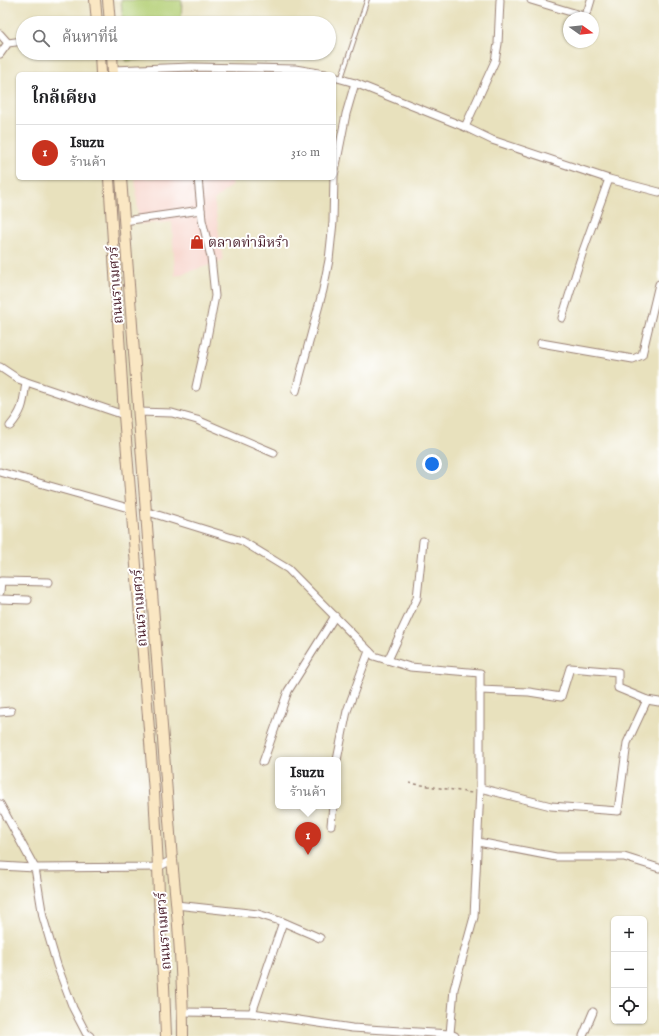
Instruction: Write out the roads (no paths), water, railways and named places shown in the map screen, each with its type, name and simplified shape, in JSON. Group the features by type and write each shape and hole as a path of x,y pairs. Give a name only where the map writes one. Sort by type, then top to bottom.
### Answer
{"main road":[{"path":"95,0 96,16"},
{"path":"108,0 109,16"},
{"path":"100,60 101,72"},
{"path":"112,60 113,72"},
{"name":"ถนนราเมศวร์","path":"109,180 124,415 154,792 160,949 164,986 166,1036"},
{"name":"ถนนราเมศวร์","path":"121,180 145,511 176,904 183,1012 183,1036"}],"street":[{"path":"465,127 495,61 498,44 500,0"},
{"path":"531,0 584,16 588,10 591,0"},
{"path":"0,34 8,43"},
{"path":"8,43 16,42"},
{"path":"0,54 8,43"},
{"path":"113,72 295,69 313,72"},
{"path":"337,78 355,83 465,127 492,140 609,179 659,192"},
{"path":"336,166 346,114 355,83"},
{"path":"562,318 583,251 609,179"},
{"path":"196,387 215,296 211,257 201,210 198,180"},
{"path":"296,391 323,290 329,260 333,222 334,180"},
{"path":"124,220 201,210"},
{"path":"541,343 633,359 642,355 659,284"},
{"path":"0,367 18,379 124,415"},
{"path":"10,426 17,418 23,407 26,382"},
{"path":"138,412 172,413 197,420 274,453"},
{"path":"0,472 132,509"},
{"path":"145,511 242,541 288,569 374,656 410,667 480,673 480,791 474,917 454,989 452,1035 352,1028 252,1013 183,1012"},
{"path":"388,660 417,598 423,540"},
{"path":"0,592 1,581 49,582"},
{"path":"0,599 28,600"},
{"path":"263,762 288,691 335,616"},
{"path":"337,757 346,712 369,651"},
{"path":"480,690 529,692 560,698 570,668 618,672 618,688 647,700 659,702"},
{"path":"480,791 551,806 618,811 627,743 647,700"},
{"path":"0,712 11,712"},
{"path":"0,804 35,868 43,917 57,965 73,1008 86,1033 90,1036"},
{"path":"331,826 333,809"},
{"path":"478,842 556,857 624,857 659,868"},
{"path":"0,866 35,868 158,867 172,860"},
{"path":"176,904 258,914 283,922 320,938"},
{"path":"252,1013 283,922"},
{"path":"583,1036 593,1012"}],"lane":[{"path":"337,78 367,0"}],"place":[{"name":"ตลาดท่ามิหรำ","path":"197,242"},
{"name":"Isuzu","path":"308,855"}]}
